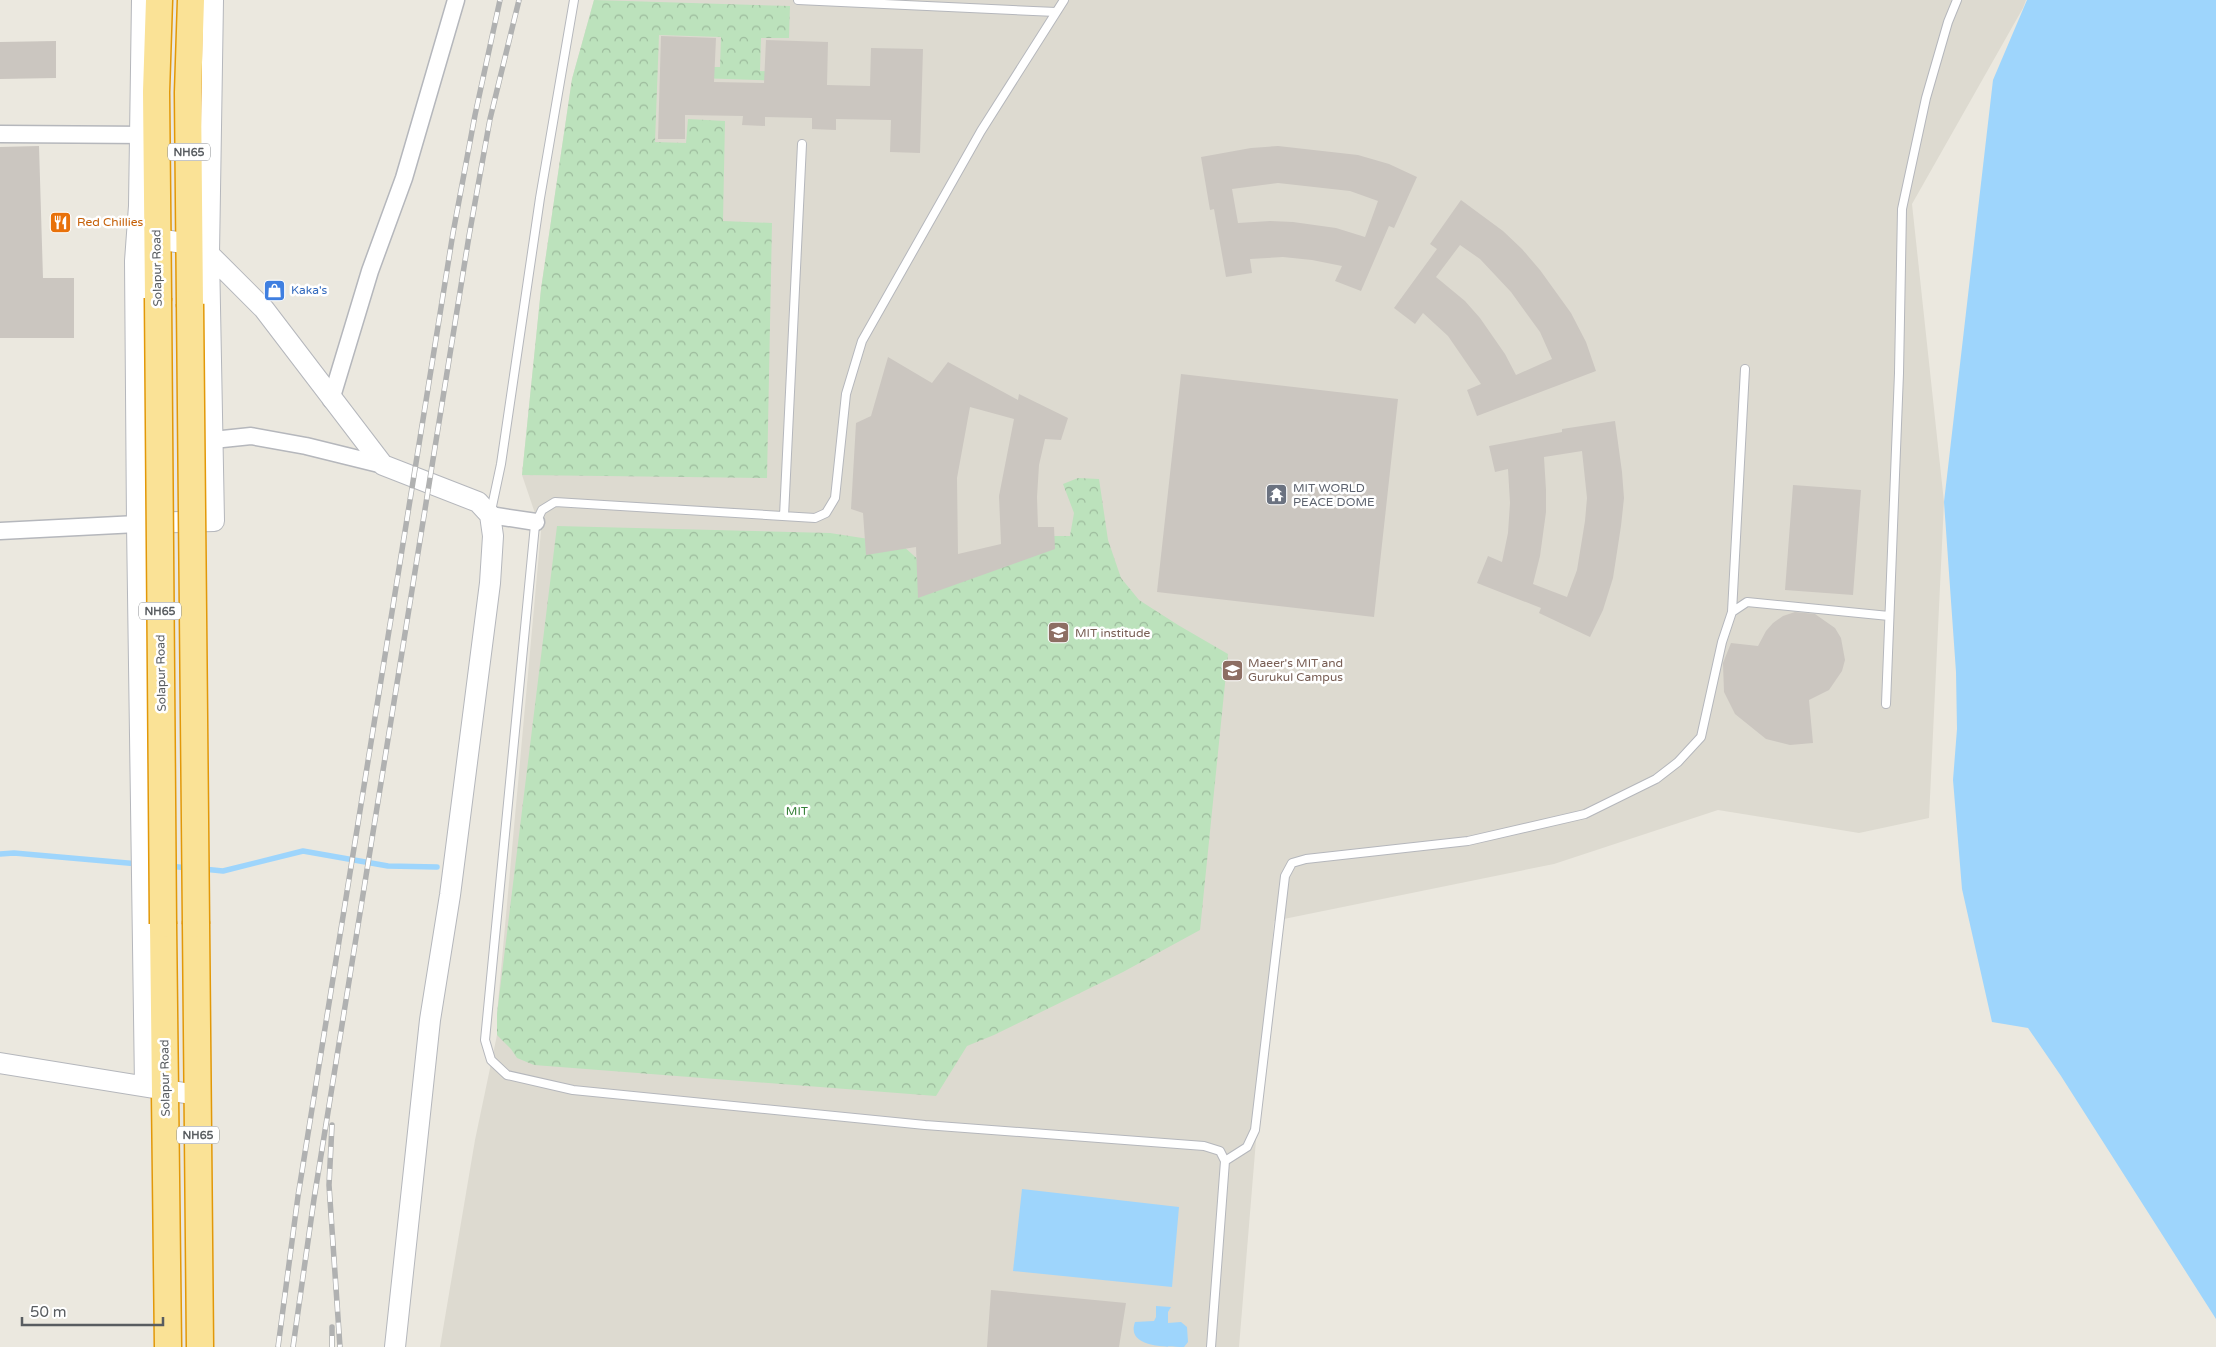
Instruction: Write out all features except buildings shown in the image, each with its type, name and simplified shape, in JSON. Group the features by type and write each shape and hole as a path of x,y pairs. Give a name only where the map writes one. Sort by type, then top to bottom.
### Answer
{"highway":[{"name":"Solapur Road","path":"159,0 148,136 147,234 158,298 163,924 155,1087 168,1347"},
{"name":"NH65","path":"191,0 188,93 199,249 190,304 200,1347"}],"street":[{"path":"0,134 148,136 142,0"},
{"path":"0,531 214,521 213,440 199,249 213,0"},
{"path":"331,400 370,271 404,178 456,0"},
{"path":"155,1087 142,902 136,524 135,261 147,234 199,249 264,310 331,400 383,465"},
{"path":"213,440 251,436 306,446 383,465 478,502 490,515 493,536 490,583 450,895 430,1020 395,1347"},
{"path":"490,515 536,522"},
{"path":"0,1063 197,1095"}],"lane":[{"path":"490,515 501,464 540,198 574,0"},
{"path":"798,0 1056,12"},
{"path":"1064,0 981,130 862,340 846,394 835,498 826,513 815,518 555,502 542,510 536,522 485,1040 491,1060 507,1075 573,1090 925,1125 1204,1146 1220,1151 1225,1161 1212,1347"},
{"path":"1886,704 1899,373 1902,209 1926,98 1948,22 1957,0"},
{"path":"784,516 802,144"},
{"path":"1225,1161 1247,1148 1255,1130 1285,876 1292,862 1468,841 1585,814 1656,779 1678,762 1700,737 1722,642 1732,612 1745,369"},
{"path":"1732,612 1747,602 1888,616"}],"shaded area":[{"name":"Maeer's MIT and Gurukul Campus","path":"594,0 2026,0 1912,204 1944,502 1929,818 1859,833 1718,810 1554,864 1274,921 1239,1347 440,1347 475,1140 497,1035 497,1014 541,531 522,475 541,289 572,79"}],"green space":[{"path":"594,0 790,6 789,38 761,38 760,71 789,72 788,81 697,78 697,67 720,67 721,37 659,35 655,142 686,143 688,119 725,121 723,221 772,223 767,478 522,475 541,289 572,79"},
{"name":"MIT","path":"1078,478 1099,479 1108,540 1121,578 1139,600 1228,654 1200,930 1123,972 994,1035 967,1046 936,1096 534,1065 517,1058 497,1035 497,1014 557,526 830,533 901,544 935,575 1049,536 1070,536 1074,513 1063,484"}],"water":[{"path":"2027,0 2216,0 2216,1319 2061,1076 2028,1028 1992,1022 1962,889 1953,780 1957,729 1956,672 1944,502 1993,80"},
{"path":"1022,1189 1179,1207 1172,1287 1013,1271"},
{"path":"1156,1306 1171,1307 1168,1312 1168,1323 1181,1322 1187,1327 1188,1342 1184,1347 1148,1344 1136,1336 1134,1330 1135,1322 1154,1321"}],"waterway":[{"path":"203,869 223,871 303,851 388,866 437,867"},
{"path":"0,854 14,853 139,864"},
{"path":"168,866 189,868"}],"railway":[{"path":"278,1347 298,1196 453,233 475,115 500,0"},
{"path":"293,1347 314,1199 469,236 490,119 519,0"},
{"path":"332,1125 329,1185 340,1347"},
{"path":"332,1327 332,1347"}],"place":[{"name":"Red Chillies","path":"61,222"},
{"name":"Kaka's","path":"275,290"},
{"name":"MIT WORLD PEACE DOME","path":"1277,495"},
{"name":"MIT institude","path":"1059,633"},
{"name":"Maeer's MIT and Gurukul Campus","path":"1232,670"}]}
